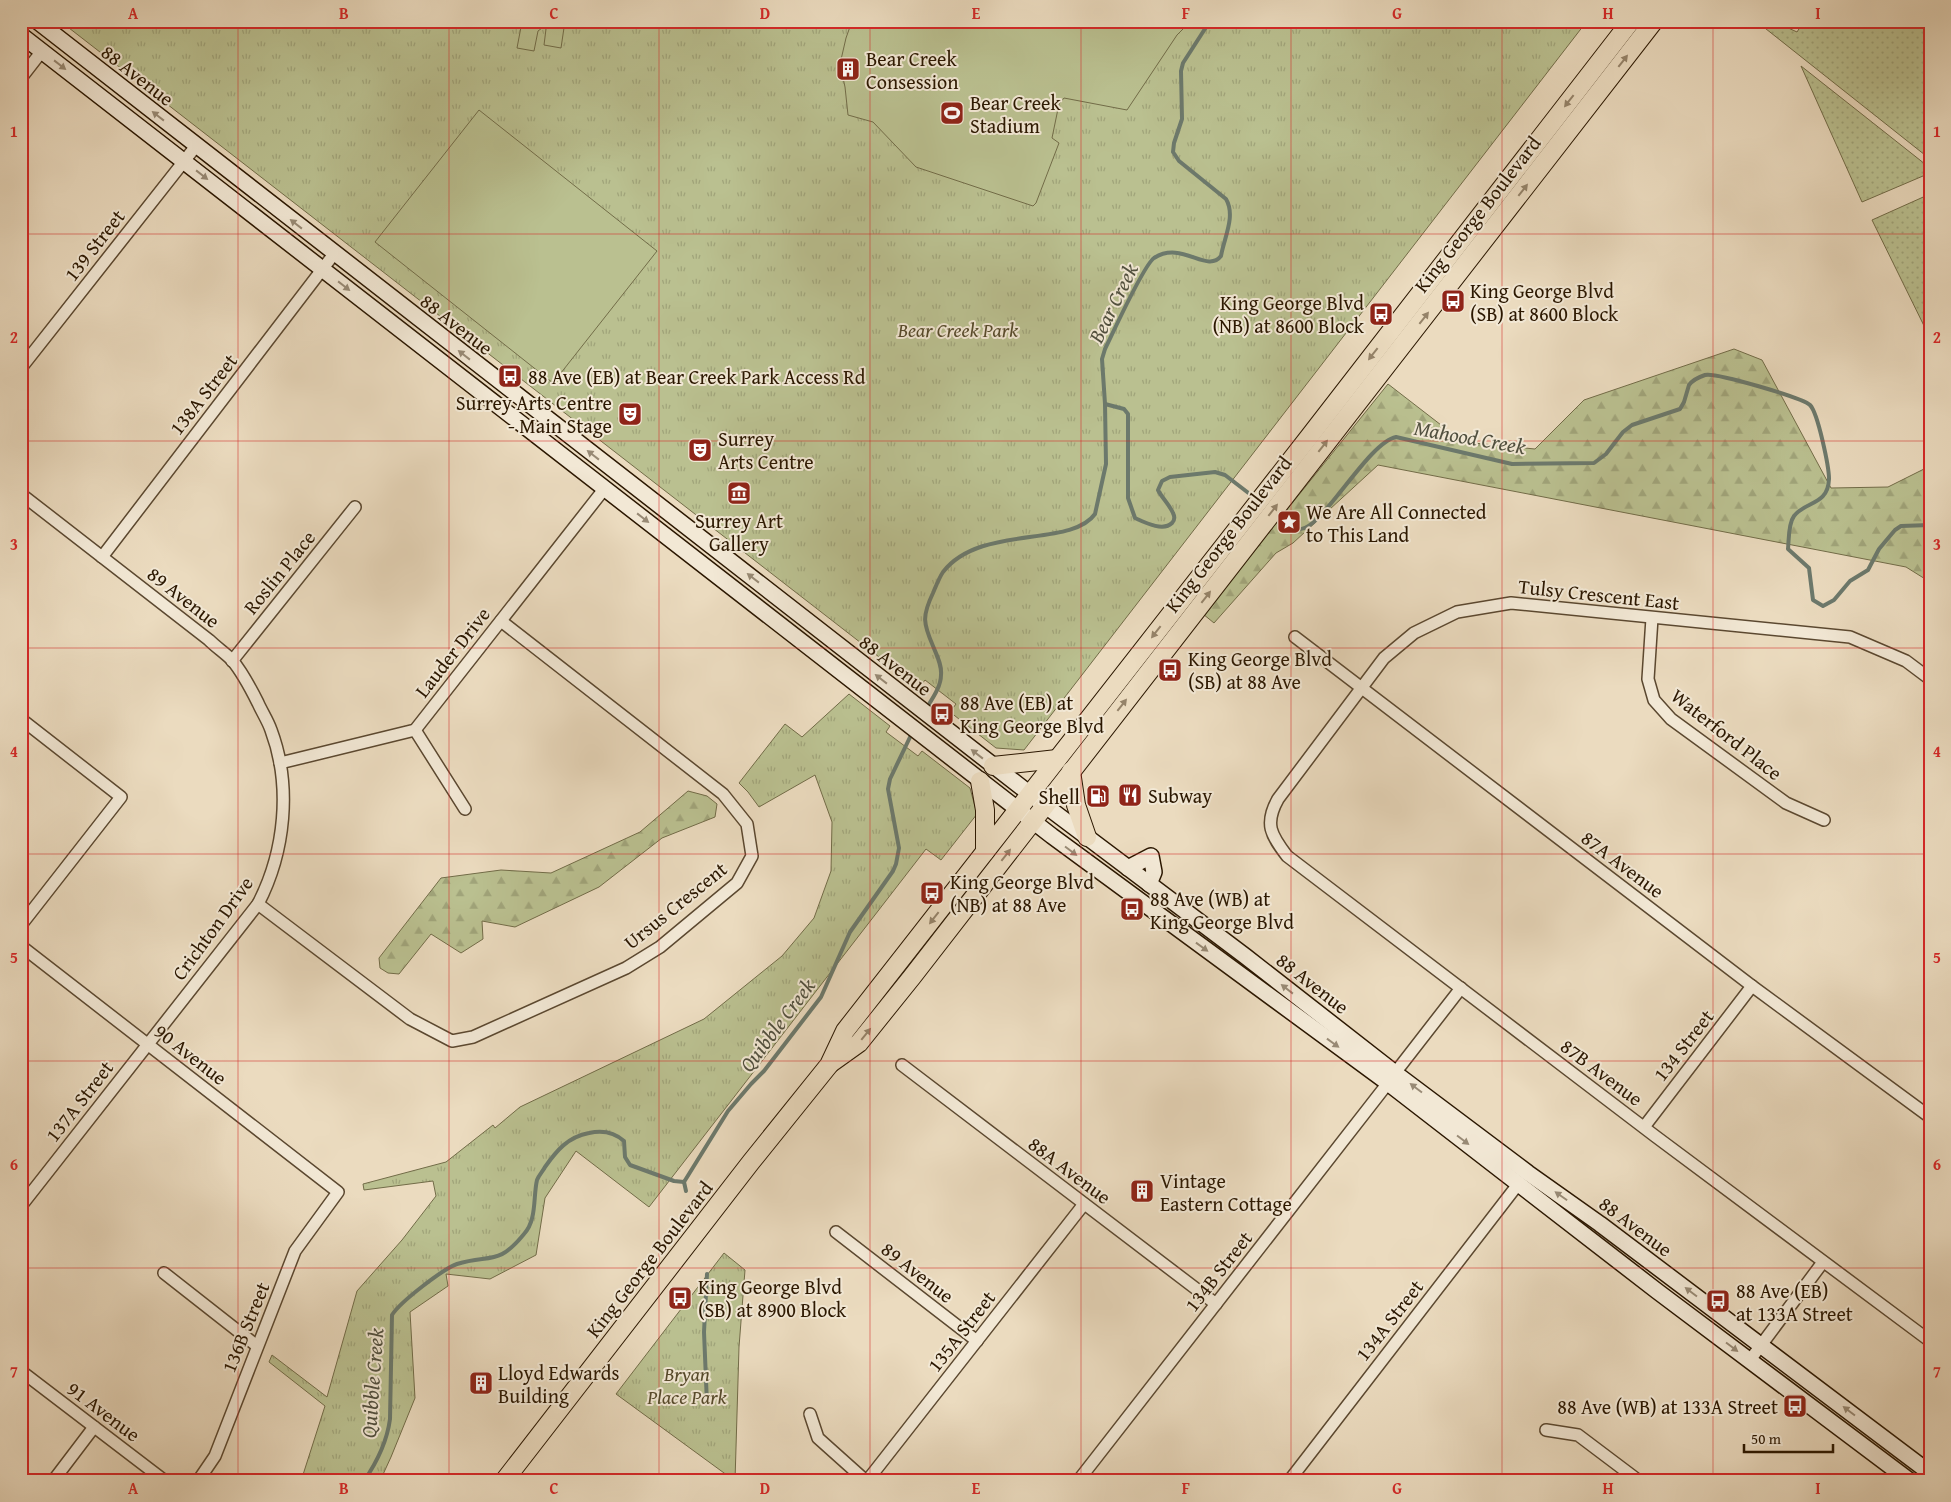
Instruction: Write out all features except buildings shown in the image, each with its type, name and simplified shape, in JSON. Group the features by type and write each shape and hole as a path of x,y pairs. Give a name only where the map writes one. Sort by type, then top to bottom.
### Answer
{"main road":[{"name":"88 Avenue","path":"37,21 1044,806 1149,884 1591,1240 1910,1481"},
{"name":"King George Boulevard","path":"1287,479 1631,21"},
{"name":"King George Boulevard","path":"504,1481 751,1162 829,1065 845,1031 1056,759 1247,530 1654,21"},
{"name":"88 Avenue","path":"21,35 980,781 1174,928 1392,1078 1761,1345 1930,1473"},
{"path":"605,488 631,485"},
{"name":"King George Boulevard","path":"829,1065 859,1043 1071,771 1247,530"},
{"path":"993,766 1056,759"},
{"path":"1071,771 1076,805 1087,837"},
{"path":"980,781 985,810 985,852"},
{"path":"1128,868 1151,856 1154,872 1149,884"}],"street":[{"path":"21,78 42,51"},
{"name":"139 Street","path":"21,368 196,146"},
{"name":"138A Street","path":"102,557 334,254"},
{"name":"Lauder Drive","path":"415,730 605,488"},
{"name":"89 Avenue","path":"21,494 209,640 232,661 253,693 271,730 280,763"},
{"name":"Roslin Place","path":"232,661 355,507"},
{"name":"Tulsy Crescent East","path":"1270,819 1278,799 1384,658 1414,633 1457,612 1511,603 1850,637 1906,662 1926,676"},
{"name":"Waterford Place","path":"1652,618 1648,679 1654,700 1671,719 1786,803 1824,820"},
{"name":"Ursus Crescent","path":"258,904 410,1019 452,1041 474,1037 626,968 660,947 737,883 752,856 747,824 723,794 501,621"},
{"name":"87A Avenue","path":"1295,636 1361,689 1752,986 1930,1117"},
{"path":"21,719 121,797 21,925"},
{"path":"280,763 415,730 465,809"},
{"name":"Crichton Drive","path":"147,1043 258,904 268,885 281,834 283,804 280,763"},
{"name":"87B Avenue","path":"1270,819 1274,840 1287,856 1930,1341"},
{"name":"90 Avenue","path":"21,946 338,1192"},
{"name":"134 Street","path":"1644,1127 1752,986"},
{"name":"134B Street","path":"1078,1481 1461,988"},
{"name":"137A Street","path":"21,1206 147,1043"},
{"name":"88A Avenue","path":"902,1065 1216,1304"},
{"name":"134A Street","path":"1289,1481 1519,1183"},
{"name":"136B Street","path":"198,1481 215,1456 295,1251 338,1192"},
{"name":"135A Street","path":"866,1481 1084,1204"},
{"name":"89 Avenue","path":"836,1232 977,1342"},
{"path":"1750,1360 1823,1262"},
{"path":"164,1273 257,1346"},
{"name":"91 Avenue","path":"21,1371 165,1481"},
{"path":"810,1414 818,1438 866,1481"},
{"path":"53,1481 94,1427"},
{"path":"1546,1430 1578,1435 1636,1480"}],"green space":[{"name":"Bear Creek Park","path":"60,21 1587,21 1024,750 996,748 950,712 956,704 925,680 919,688"},
{"path":"488,21 542,21 542,28 538,31 534,51 517,48 521,27 489,23"},
{"path":"547,21 565,21 561,48 544,45"},
{"name":"Bear Creek Stadium","path":"852,21 1191,21 1177,35 1127,110 1064,98 1059,104 1052,138 1059,143 1036,203 1033,206 916,167 873,122 848,115 840,64"},
{"path":"1756,21 1773,21 1797,32 1804,21 1930,21 1930,159"},
{"path":"1801,66 1930,168 1930,173 1862,202"},
{"path":"479,110 657,251 553,383 375,242"},
{"path":"1930,194 1930,338 1872,220"},
{"path":"1734,349 1762,360 1831,488 1888,487 1930,466 1930,582 1906,567 1378,465 1293,543 1276,553 1214,623 1203,614 1388,384 1463,442 1535,449 1584,400"},
{"path":"849,694 890,726 886,732 918,756 922,751 970,788 977,814 941,860 926,849 649,1207 576,1151 545,1198 536,1255 490,1279 446,1274 448,1286 410,1312 415,1398 380,1481 301,1481 325,1406 269,1362 272,1355 327,1397 357,1291 402,1240 436,1196 433,1181 364,1190 363,1184 446,1162 493,1125 495,1128 520,1107 704,1019 782,956 814,918 831,871 832,822 815,775 759,807 739,783 785,724 802,737"},
{"path":"688,791 707,796 717,804 715,817 662,838 599,887 515,927 482,921 483,939 461,953 431,934 399,974 388,973 380,968 379,958 441,878 501,870 551,873 640,832"},
{"name":"Bryan Place Park","path":"724,1253 745,1270 739,1347 735,1481 616,1394"}],"waterway":[{"name":"Bear Creek","path":"926,709 938,688 941,671 925,620 929,601 943,572 959,557 979,547 1066,531 1083,524 1095,514 1106,464 1102,359 1121,315 1143,273 1154,258 1164,253 1174,253 1184,254 1201,260 1215,261 1221,256 1230,220 1229,206 1226,199 1179,161 1173,152 1182,119 1181,71 1183,63 1210,21"},
{"name":"Mahood Creek","path":"1276,514 1296,528 1308,526 1319,517 1372,454 1384,443 1396,437 1512,464 1594,463 1606,454 1623,432 1632,425 1680,409 1689,385 1705,375 1712,375 1741,381 1776,392 1804,402 1810,405 1813,410 1820,429 1825,452 1829,473 1828,488 1820,499 1799,511 1792,519 1788,549 1809,568 1813,600 1823,606 1834,600 1850,581 1868,570 1879,549 1895,530 1901,526 1930,525"},
{"name":"Mahood Creek","path":"1105,404 1124,409 1128,414 1128,498 1135,518 1148,524 1164,527 1173,522 1173,513 1158,490 1162,481 1170,477 1215,472 1225,475 1255,498"},
{"name":"Quibble Creek","path":"364,1481 381,1452 389,1427 392,1315 397,1309 422,1286 451,1267 469,1261 500,1255 515,1244 531,1222 539,1176 559,1150 575,1138 594,1132 612,1134 624,1141 625,1157 630,1165 674,1181 684,1182 728,1111 764,1071 821,997 850,932 896,864 899,848 888,789 890,779 912,733"},
{"path":"684,1182 686,1191"},
{"path":"707,1274 704,1332 707,1404"}],"place":[{"name":"Bear Creek Consession","path":"848,69"},
{"name":"Bear Creek Stadium","path":"952,113"},
{"name":"King George Blvd (SB) at 8600 Block","path":"1453,301"},
{"name":"King George Blvd (NB) at 8600 Block","path":"1381,314"},
{"name":"88 Ave (EB) at Bear Creek Park Access Rd","path":"510,376"},
{"name":"Surrey Arts Centre - Main Stage","path":"630,414"},
{"name":"Surrey Arts Centre","path":"700,450"},
{"name":"Surrey Art Gallery","path":"739,493"},
{"name":"We Are All Connected to This Land","path":"1289,522"},
{"name":"King George Blvd (SB) at 88 Ave","path":"1170,670"},
{"name":"88 Ave (EB) at King George Blvd","path":"942,714"},
{"name":"Subway","path":"1130,795"},
{"name":"Shell","path":"1098,796"},
{"name":"King George Blvd (NB) at 88 Ave","path":"932,893"},
{"name":"88 Ave (WB) at King George Blvd","path":"1132,909"},
{"name":"Vintage Eastern Cottage","path":"1142,1191"},
{"name":"King George Blvd (SB) at 8900 Block","path":"680,1298"},
{"name":"88 Ave (EB) at 133A Street","path":"1718,1301"},
{"name":"Lloyd Edwards Building","path":"481,1383"},
{"name":"88 Ave (WB) at 133A Street","path":"1795,1406"}]}
